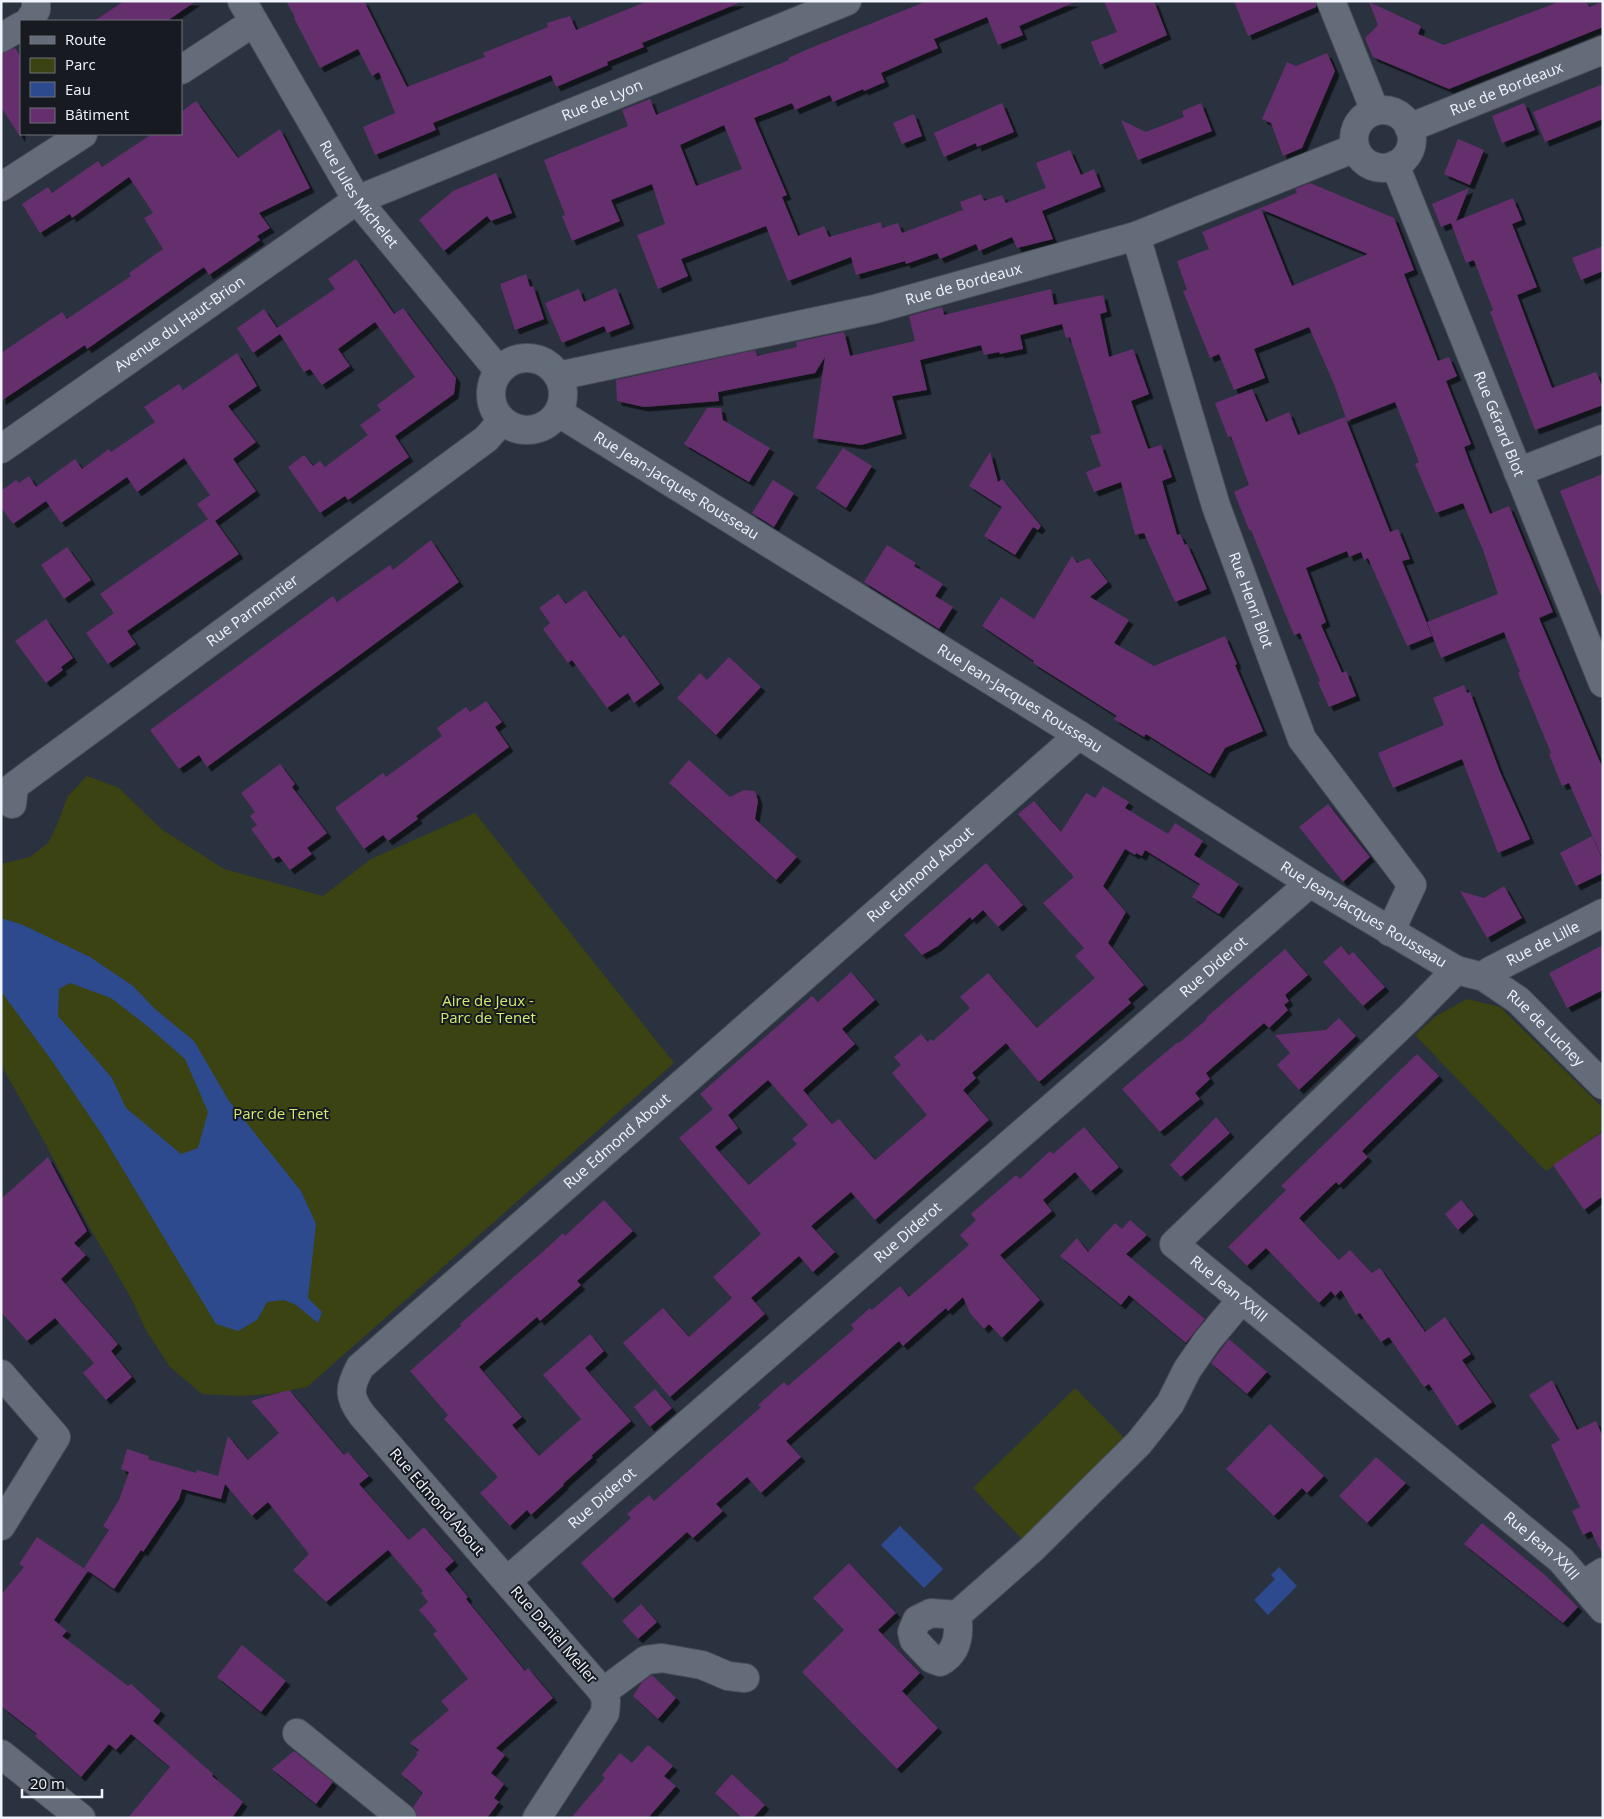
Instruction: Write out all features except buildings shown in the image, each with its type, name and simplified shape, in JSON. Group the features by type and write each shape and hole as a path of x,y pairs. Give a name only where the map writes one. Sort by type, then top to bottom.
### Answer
{"street":[{"path":"29,20 36,10 36,1"},
{"name":"Rue de Lyon","path":"357,200 847,1"},
{"path":"1331,1 1375,111"},
{"path":"182,69 248,12"},
{"name":"Rue Jules Michelet","path":"248,12 357,200 499,371"},
{"path":"1,38 20,27"},
{"name":"Rue de Bordeaux","path":"1409,128 1603,50"},
{"path":"1383,110 1399,115 1409,128 1412,136 1408,154 1395,165 1386,168 1376,167 1367,163 1360,156 1356,148 1354,139 1360,121 1375,111 1383,110"},
{"path":"1,187 81,135"},
{"name":"Rue de Bordeaux","path":"558,376 876,309 1136,236 1356,148"},
{"name":"Rue Gérard Blot","path":"1395,165 1603,683"},
{"name":"Avenue du Haut-Brion","path":"1,449 357,200"},
{"name":"Rue Henri Blot","path":"1136,236 1216,506 1302,739 1412,885 1390,932"},
{"path":"522,358 537,359 549,365 558,376 563,388 563,401 558,413 547,425 532,431 516,429 502,421 494,410 490,397 492,383 499,371 509,362 522,358"},
{"name":"Rue Jean-Jacques Rousseau","path":"558,413 600,437 1079,735 1390,932 1456,970 1484,978"},
{"name":"Rue Parmentier","path":"12,804 14,786 486,439 502,421"},
{"path":"1518,472 1603,438"},
{"name":"Rue Edmond About","path":"506,1581 362,1415 353,1402 351,1384 360,1367 1079,735"},
{"name":"Rue Diderot","path":"506,1581 1310,883"},
{"name":"Rue de Lille","path":"1484,978 1490,972 1603,912"},
{"name":"Rue Jean XXIII","path":"1456,970 1412,1015 1174,1244 1561,1560 1593,1579 1603,1610"},
{"name":"Rue de Luchey","path":"1484,978 1518,1000 1603,1084"},
{"path":"957,1615 1032,1549 1139,1443 1170,1404 1187,1370 1207,1342 1242,1300"},
{"path":"1,1374 56,1437 1,1526"},
{"name":"Rue Daniel Meller","path":"506,1581 603,1692 606,1701 605,1713 537,1818"},
{"path":"603,1692 646,1660 662,1658 702,1665 728,1676 745,1678"},
{"path":"297,1734 402,1818"},
{"path":"1,1754 81,1818"}],"green space":[{"name":"Parc de Tenet","path":"87,776 119,788 161,829 224,869 323,896 371,859 475,813 674,1063 307,1387 271,1394 240,1396 202,1394 170,1367 146,1330 131,1298 86,1221 1,1065 1,864 30,857 48,843 68,796"},
{"path":"1467,999 1500,1007 1603,1108 1603,1131 1546,1171 1415,1035 1436,1016"},
{"path":"1075,1388 1126,1440 1024,1541 973,1488"}],"water":[{"path":"1,918 23,925 90,957 133,986 155,1009 194,1041 229,1101 301,1191 316,1224 308,1298 322,1312 318,1323 296,1305 284,1300 267,1302 257,1320 238,1331 216,1324 101,1133 1,991","holes":["70,983 111,998 185,1059 208,1112 198,1148 181,1154 126,1108 112,1078 58,1016 59,989"]},
{"path":"900,1526 943,1569 924,1588 881,1545"},
{"path":"1279,1567 1297,1586 1268,1615 1254,1600 1275,1579 1271,1575"}],"park label":[{"name":"Aire de Jeux - Parc de Tenet","path":"488,1010"}]}
